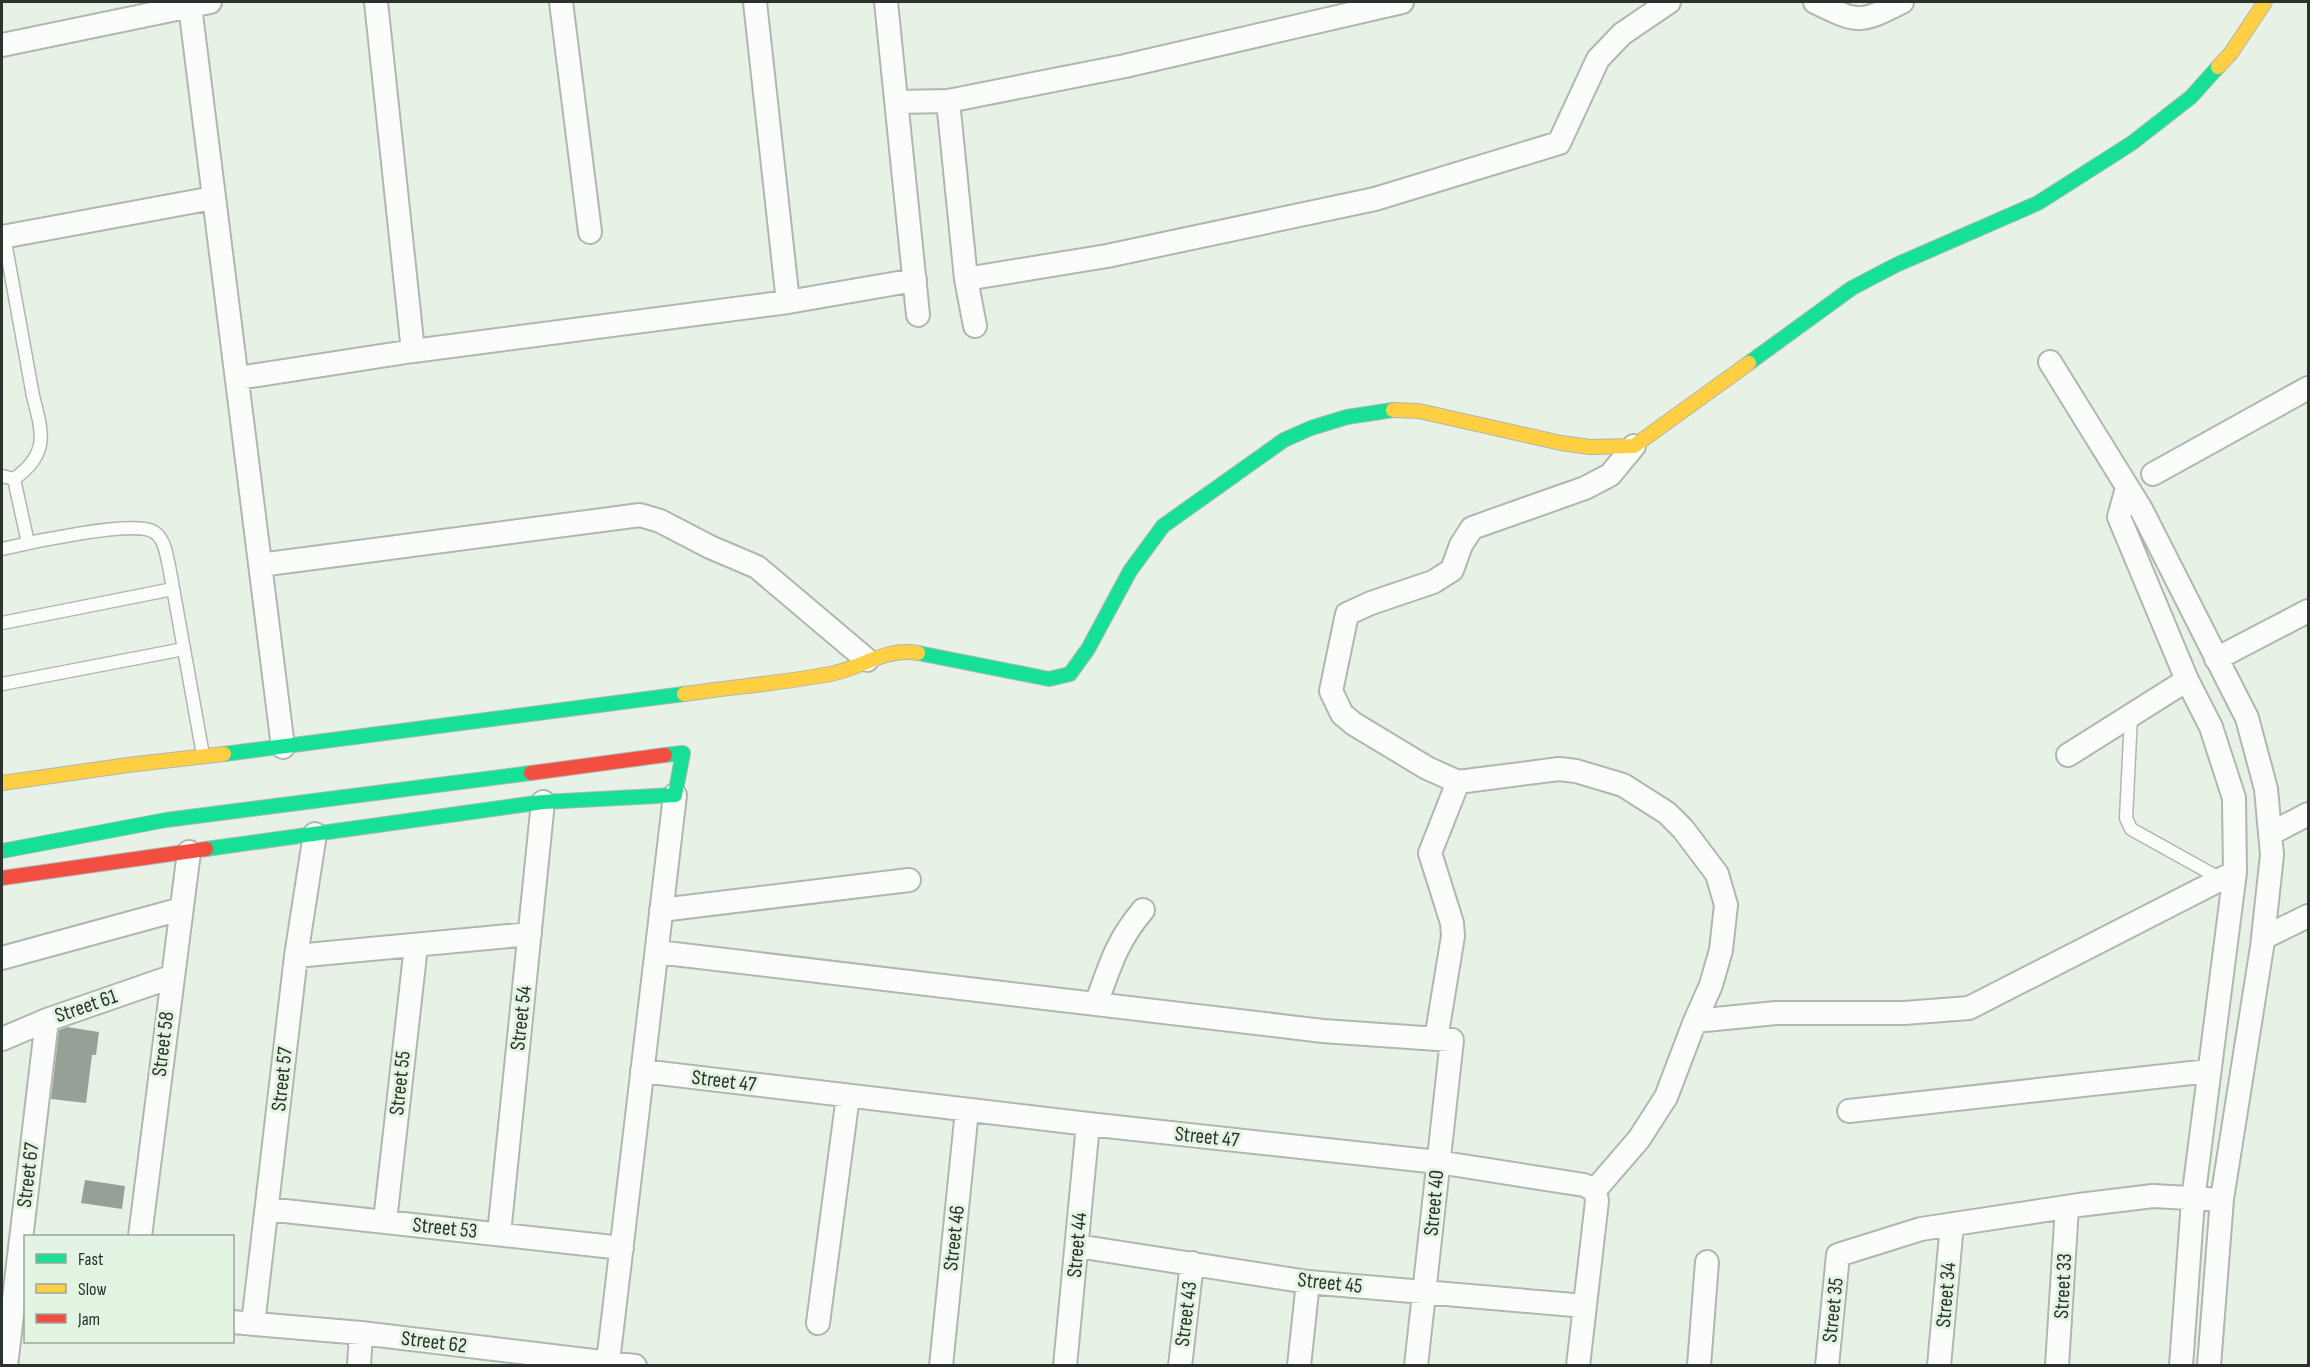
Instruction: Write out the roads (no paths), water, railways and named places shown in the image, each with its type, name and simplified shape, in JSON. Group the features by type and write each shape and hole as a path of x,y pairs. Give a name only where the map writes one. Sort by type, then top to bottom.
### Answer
{"street":[{"path":"376,2 413,351"},
{"path":"561,2 590,232"},
{"path":"755,2 788,302"},
{"path":"886,2 918,315"},
{"path":"897,102 948,101 1125,66 1402,2"},
{"path":"966,279 1107,256 1375,199 1559,143 1598,59 1622,34 1668,2"},
{"path":"1815,2 1848,18 1871,18 1902,2"},
{"path":"1578,1365 1597,1202 1595,1190 1649,1127 1666,1097 1717,968 1725,905 1717,874 1683,829 1667,813 1623,785 1576,771 1543,770 1458,782 1427,768 1354,724 1342,714 1331,691 1347,614 1433,582 1452,570 1461,545 1472,528 1585,488 1610,475 1634,446 1657,432 1676,415 1852,288 1896,265 2038,203 2132,143 2192,97 2231,53 2265,2"},
{"path":"2,45 200,4 213,198 238,378 283,747"},
{"path":"948,101 966,279 975,326"},
{"path":"3,236 213,198"},
{"path":"238,378 413,351 788,302 915,280"},
{"path":"2050,362 2141,509 2247,718 2266,789 2272,855 2263,938 2222,1199 2209,1365"},
{"path":"2153,474 2308,388"},
{"path":"2,783 832,674 867,660 893,653 914,652 1049,679 1070,674 1088,649 1130,571 1163,526 1284,440 1311,428 1347,417 1393,410 1419,411 1561,443 1590,447 1634,446"},
{"path":"2127,488 2119,517 2187,680 2211,727 2234,798 2209,1071 2193,1200 2181,1365"},
{"path":"260,565 640,514 660,521 710,547 757,567 867,660"},
{"path":"2216,659 2308,611"},
{"path":"2068,755 2187,680"},
{"path":"2,851 165,820 683,753 675,795 608,1362"},
{"name":"Street 40","path":"1416,1365 1426,1292 1438,1162 1444,1039 1453,936 1452,923 1430,853 1458,782"},
{"path":"2,878 543,801 675,795"},
{"name":"Street 54","path":"499,1234 543,801"},
{"path":"2270,834 2308,814"},
{"name":"Street 57","path":"243,1323 267,1209 296,956 315,834"},
{"name":"Street 58","path":"140,1235 171,976 189,852"},
{"path":"1695,1021 1776,1013 1904,1013 1969,1008 2228,875"},
{"path":"661,910 909,880"},
{"path":"2,958 181,909"},
{"path":"1096,1004 1117,946 1143,910"},
{"path":"2263,938 2308,916"},
{"path":"296,956 530,934"},
{"name":"Street 55","path":"385,1221 416,946"},
{"path":"657,952 1323,1031 1444,1039"},
{"name":"Street 61","path":"2,1039 47,1020 171,976"},
{"name":"Street 67","path":"6,1365 47,1020"},
{"name":"Street 47","path":"642,1071 1088,1125 1438,1162 1584,1185 1595,1190"},
{"path":"1850,1111 2209,1071"},
{"path":"818,1323 848,1096"},
{"name":"Street 46","path":"941,1365 967,1110"},
{"name":"Street 44","path":"1065,1365 1088,1125"},
{"path":"1952,1224 2153,1196 2193,1200 2222,1199"},
{"name":"Street 33","path":"2058,1365 2067,1207"},
{"name":"Street 53","path":"267,1209 622,1248"},
{"name":"Street 35","path":"1827,1365 1838,1255 1921,1229 1952,1224"},
{"name":"Street 34","path":"1939,1365 1952,1224"},
{"name":"Street 45","path":"1077,1246 1308,1282 1585,1306"},
{"path":"1699,1365 1707,1262"},
{"name":"Street 43","path":"1180,1365 1192,1263"},
{"path":"1299,1365 1308,1282"},
{"name":"Street 62","path":"243,1323 361,1333 483,1357 635,1365"},
{"path":"359,1365 361,1333"}],"lane":[{"path":"3,236 40,422 40,449 30,468 8,478 27,543"},
{"path":"2,549 118,528 141,527 154,532 164,544 204,757"},
{"path":"2,623 173,589"},
{"path":"2,684 184,649"},
{"path":"2131,716 2126,818 2131,829 2228,875"}]}
